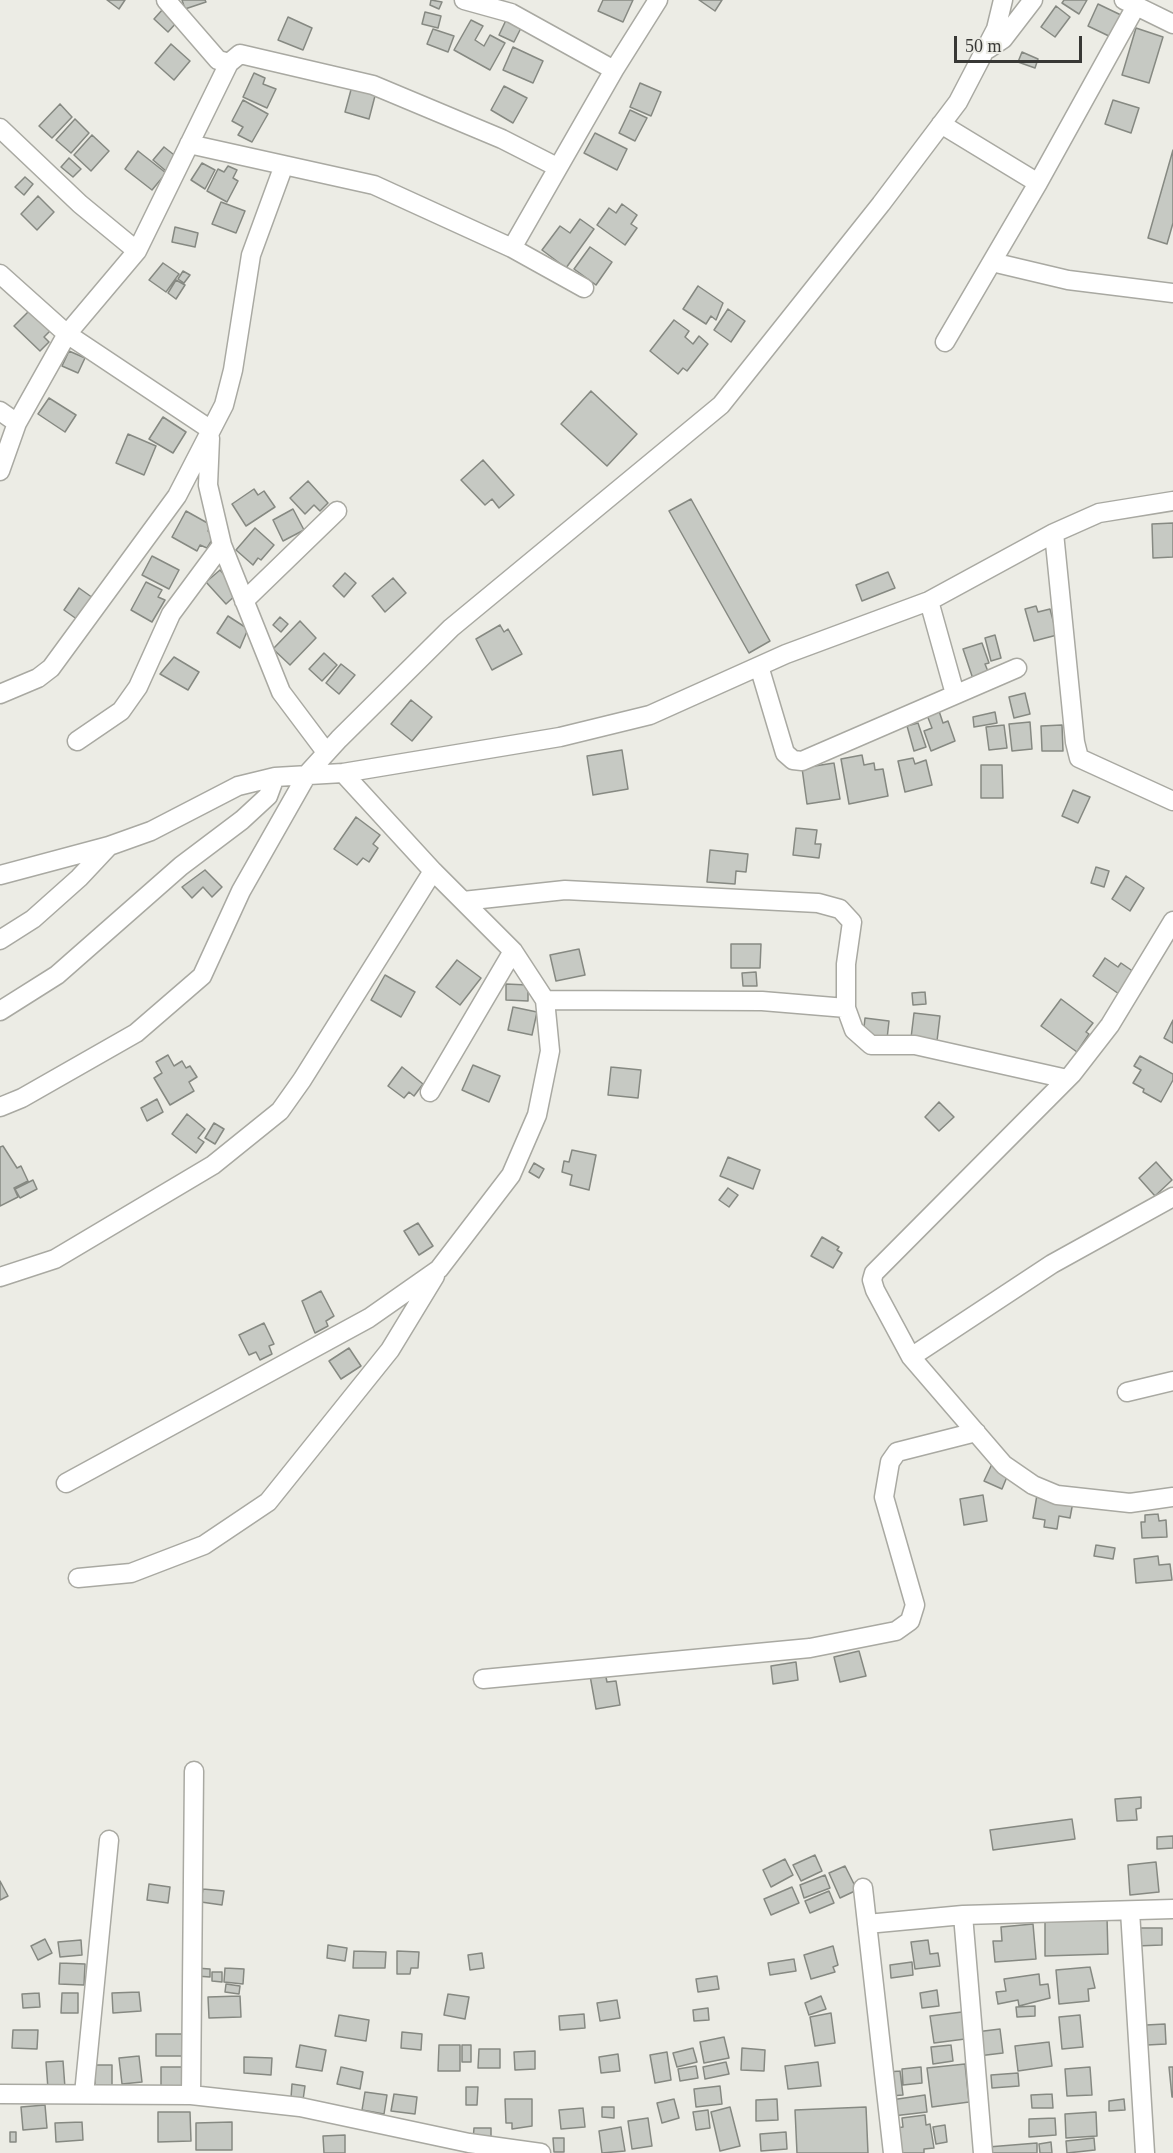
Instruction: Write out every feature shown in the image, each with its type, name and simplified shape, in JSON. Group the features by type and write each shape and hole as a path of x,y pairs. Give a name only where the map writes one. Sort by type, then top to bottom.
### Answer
{"street":[{"path":"166,0 218,60 230,63"},
{"path":"464,0 511,13 614,70"},
{"path":"512,248 614,70 658,0"},
{"path":"0,1107 22,1098 136,1033 202,976 241,891 308,773 326,752 450,628 721,405 881,204 958,102 996,28 1003,0"},
{"path":"983,52 1003,39 1033,0"},
{"path":"945,342 1038,183 1130,3 1173,24"},
{"path":"0,471 17,423 67,334 137,251 230,63 240,54 373,85 502,139 557,167"},
{"path":"941,124 1038,183"},
{"path":"0,128 80,204 137,251"},
{"path":"189,144 374,185 512,248 585,288"},
{"path":"0,694 38,678 51,668 177,496 224,405 233,370 251,255 284,165"},
{"path":"992,262 1068,280 1173,293"},
{"path":"0,274 67,334 211,430"},
{"path":"0,411 17,423"},
{"path":"211,430 208,485 222,544 281,692 326,752"},
{"path":"0,875 109,846 152,831 238,786 275,777 343,772 560,737 650,715 759,666 929,601 1054,533 1099,513 1173,501"},
{"path":"244,601 337,511"},
{"path":"1054,533 1075,742 1079,758 1173,801"},
{"path":"76,741 121,711 138,687 171,614 222,544"},
{"path":"929,601 955,694"},
{"path":"759,666 785,753 793,760 802,761 1017,668"},
{"path":"78,1578 131,1573 204,1545 268,1502 390,1350 439,1269 511,1175 537,1115 550,1051 545,1000 513,951 432,871 343,772"},
{"path":"0,1011 57,975 181,866 242,820 268,796 275,777"},
{"path":"0,940 33,919 79,878 109,846"},
{"path":"0,1277 55,1258 154,1200 213,1165 280,1111 302,1080 432,871"},
{"path":"463,901 565,890 818,903 840,909 852,922 846,964 846,1008 854,1030 871,1045 915,1045 1067,1079"},
{"path":"1173,921 1110,1025 1067,1079 874,1273 872,1280 911,1358 1004,1465 1034,1485 1057,1495 1130,1503 1173,1497"},
{"path":"430,1092 513,951"},
{"path":"545,1000 762,1001 846,1008"},
{"path":"911,1358 1052,1264 1173,1197"},
{"path":"66,1483 369,1318 439,1269"},
{"path":"1127,1392 1173,1381"},
{"path":"483,1679 810,1648 896,1631 910,1621 915,1605 884,1497 890,1462 897,1452 976,1432"},
{"path":"191,2095 194,1771"},
{"path":"84,2094 109,1840"},
{"path":"863,1888 893,2153"},
{"path":"867,1924 963,1915 1173,1909"},
{"path":"1130,1911 1146,2153"},
{"path":"963,1915 983,2153"},
{"path":"0,2094 191,2095 300,2107 469,2144 541,2153"}],"building":[{"path":"107,0 125,0 119,9"},
{"path":"182,0 205,0 206,2 185,9"},
{"path":"431,0 442,2 439,9 430,5"},
{"path":"603,0 633,0 623,22 598,11"},
{"path":"699,0 722,0 715,11"},
{"path":"1064,0 1087,0 1079,14 1062,3"},
{"path":"1098,4 1123,16 1113,38 1088,26"},
{"path":"1056,6 1070,17 1055,37 1041,27"},
{"path":"163,9 177,22 168,32 154,19"},
{"path":"425,12 441,16 438,28 422,24"},
{"path":"288,17 312,28 303,50 278,40"},
{"path":"507,18 522,26 514,42 499,35"},
{"path":"471,20 483,26 475,40 484,46 490,35 505,43 490,70 454,50"},
{"path":"1136,28 1163,37 1149,83 1122,75"},
{"path":"433,29 454,36 448,52 427,44"},
{"path":"171,44 190,61 174,80 155,63"},
{"path":"513,47 543,61 533,83 503,70"},
{"path":"1022,52 1038,59 1035,68 1018,62"},
{"path":"254,73 265,78 263,84 276,89 267,108 243,97"},
{"path":"640,83 661,92 651,116 630,107"},
{"path":"352,86 376,92 369,119 345,112"},
{"path":"504,86 527,98 513,123 491,110"},
{"path":"243,100 268,114 252,142 238,135 243,127 232,121"},
{"path":"1113,100 1139,108 1131,133 1105,124"},
{"path":"60,104 72,117 52,138 39,126"},
{"path":"630,110 647,118 635,141 619,133"},
{"path":"75,119 89,133 71,153 56,140"},
{"path":"595,133 627,149 617,170 584,153"},
{"path":"92,135 109,151 91,171 74,155"},
{"path":"164,147 178,158 166,171 153,160"},
{"path":"1173,150 1173,223 1167,244 1148,238"},
{"path":"138,151 166,173 152,190 125,169"},
{"path":"69,158 81,169 73,177 61,167"},
{"path":"202,163 215,170 205,189 191,180"},
{"path":"228,166 237,170 233,178 238,181 227,202 207,191 218,169 224,172"},
{"path":"25,177 33,184 24,195 15,187"},
{"path":"38,196 54,212 37,230 21,214"},
{"path":"221,202 245,211 236,233 212,224"},
{"path":"622,204 637,215 631,224 637,228 625,245 597,225 609,208 616,213"},
{"path":"580,219 594,229 566,268 542,250 560,226 570,233"},
{"path":"175,227 198,233 195,247 172,242"},
{"path":"590,247 612,262 596,285 574,269"},
{"path":"163,263 179,274 166,292 149,280"},
{"path":"183,271 190,275 184,283 178,279"},
{"path":"176,280 185,285 176,299 168,293"},
{"path":"698,286 723,303 716,320 711,316 706,324 683,309"},
{"path":"31,309 52,329 44,337 49,342 40,351 14,326"},
{"path":"728,309 745,321 731,342 714,330"},
{"path":"674,320 689,331 685,337 693,344 699,336 708,344 687,371 683,368 678,374 650,351"},
{"path":"69,351 85,358 78,373 62,366"},
{"path":"591,391 637,434 607,466 561,424"},
{"path":"49,398 76,415 65,432 38,414"},
{"path":"163,417 186,432 173,453 149,439"},
{"path":"128,434 156,446 144,475 116,463"},
{"path":"483,460 514,495 499,508 492,499 485,505 461,480"},
{"path":"308,481 328,503 320,511 314,505 305,514 290,498"},
{"path":"254,489 258,495 264,491 275,507 246,526 232,504"},
{"path":"691,499 770,641 749,653 669,511"},
{"path":"293,509 304,530 283,541 273,520"},
{"path":"186,511 211,525 208,531 215,535 207,548 200,545 197,551 172,537"},
{"path":"1173,523 1173,557 1153,558 1152,524"},
{"path":"255,528 274,545 261,560 258,558 253,565 236,550"},
{"path":"152,556 179,570 169,589 142,575"},
{"path":"220,570 239,592 226,604 206,582"},
{"path":"888,572 895,588 862,601 856,585"},
{"path":"345,573 356,583 344,597 333,586"},
{"path":"393,578 406,593 385,612 372,596"},
{"path":"146,582 162,590 158,597 165,600 152,622 131,610"},
{"path":"79,588 93,598 78,620 64,610"},
{"path":"1036,606 1038,612 1050,609 1057,635 1034,641 1025,609"},
{"path":"228,616 248,629 240,648 217,633"},
{"path":"280,617 288,624 281,632 273,625"},
{"path":"300,621 316,638 290,665 273,649"},
{"path":"500,625 504,632 508,629 522,654 492,670 476,639"},
{"path":"995,635 1001,658 991,661 985,638"},
{"path":"982,643 989,663 985,664 989,674 973,679 963,649"},
{"path":"324,653 337,665 322,681 309,669"},
{"path":"174,657 199,672 188,690 160,674"},
{"path":"341,664 355,675 339,694 326,683"},
{"path":"1025,693 1030,714 1014,718 1009,697"},
{"path":"411,700 432,717 412,741 391,724"},
{"path":"939,711 943,723 948,721 955,741 931,751 924,731 932,728 927,715"},
{"path":"995,712 997,723 974,727 973,717"},
{"path":"1030,722 1032,749 1012,751 1009,724"},
{"path":"918,723 926,747 914,751 907,726"},
{"path":"1004,725 1007,748 989,750 986,727"},
{"path":"1062,725 1063,751 1042,751 1041,726"},
{"path":"622,750 628,789 593,795 587,756"},
{"path":"862,755 864,765 874,763 875,770 883,769 888,796 849,804 841,759"},
{"path":"913,758 915,764 926,760 932,785 905,792 898,761"},
{"path":"834,763 840,799 807,804 802,768"},
{"path":"981,765 1002,765 1003,798 981,798"},
{"path":"1073,790 1090,797 1078,823 1062,816"},
{"path":"356,817 380,835 373,844 378,848 369,862 363,858 357,865 334,849"},
{"path":"796,828 817,830 815,844 821,844 819,858 793,855"},
{"path":"710,850 748,854 746,872 736,871 735,884 707,882"},
{"path":"1096,867 1109,871 1104,887 1091,883"},
{"path":"205,870 222,887 212,897 203,887 192,898 182,887"},
{"path":"1126,876 1144,888 1130,911 1112,899"},
{"path":"731,944 761,944 760,968 731,968"},
{"path":"579,949 585,975 556,981 550,955"},
{"path":"1105,958 1118,967 1121,963 1134,972 1119,994 1093,976"},
{"path":"457,960 481,978 460,1005 436,987"},
{"path":"756,972 757,986 743,986 742,973"},
{"path":"385,975 415,992 401,1017 371,1000"},
{"path":"506,984 528,985 528,1001 506,1000"},
{"path":"925,992 926,1004 913,1005 912,993"},
{"path":"1061,999 1093,1023 1086,1032 1089,1034 1077,1052 1041,1026"},
{"path":"513,1007 537,1012 532,1035 508,1030"},
{"path":"914,1013 940,1016 937,1041 911,1038"},
{"path":"865,1018 889,1021 887,1039 863,1037"},
{"path":"1173,1020 1173,1043 1164,1038"},
{"path":"168,1055 174,1066 182,1061 186,1068 190,1066 197,1077 189,1082 194,1091 170,1105 154,1078 162,1073 156,1062"},
{"path":"1140,1056 1173,1074 1173,1080 1161,1102 1143,1092 1144,1089 1133,1083 1141,1070 1134,1066"},
{"path":"473,1065 500,1076 489,1102 462,1090"},
{"path":"402,1067 423,1084 414,1096 409,1092 404,1098 388,1086"},
{"path":"611,1067 641,1070 638,1098 608,1095"},
{"path":"157,1099 163,1112 147,1121 141,1108"},
{"path":"939,1102 954,1117 939,1131 925,1117"},
{"path":"187,1114 205,1129 198,1138 204,1142 196,1153 172,1134"},
{"path":"214,1123 224,1129 215,1144 205,1138"},
{"path":"3,1146 17,1168 21,1166 28,1181 14,1188 18,1197 0,1206 0,1147"},
{"path":"572,1150 596,1155 589,1190 570,1185 572,1175 562,1172 564,1161 569,1162"},
{"path":"728,1157 760,1170 753,1189 720,1176"},
{"path":"1156,1162 1172,1180 1155,1196 1139,1178"},
{"path":"534,1163 544,1169 539,1178 529,1172"},
{"path":"33,1180 37,1189 20,1198 15,1189"},
{"path":"728,1188 738,1195 729,1207 719,1200"},
{"path":"418,1223 433,1246 419,1255 404,1231"},
{"path":"822,1237 839,1247 837,1250 842,1253 833,1268 811,1256"},
{"path":"321,1291 334,1316 326,1321 328,1326 315,1333 302,1301"},
{"path":"264,1323 274,1344 269,1346 272,1354 260,1360 256,1352 249,1355 239,1335"},
{"path":"349,1348 361,1366 341,1379 329,1361"},
{"path":"992,1464 1009,1472 1002,1489 984,1481"},
{"path":"983,1495 987,1521 964,1525 960,1499"},
{"path":"1037,1495 1073,1502 1070,1518 1059,1516 1057,1529 1044,1527 1045,1520 1033,1518"},
{"path":"1158,1514 1159,1521 1166,1520 1167,1537 1142,1538 1141,1522 1145,1522 1145,1515"},
{"path":"1096,1545 1115,1548 1113,1559 1094,1556"},
{"path":"1158,1556 1159,1565 1170,1564 1172,1580 1136,1583 1134,1559"},
{"path":"859,1651 866,1676 840,1682 834,1657"},
{"path":"796,1662 798,1680 773,1684 771,1666"},
{"path":"604,1668 607,1682 616,1681 620,1705 596,1709 589,1670"},
{"path":"1141,1797 1141,1808 1136,1809 1137,1820 1117,1821 1115,1799"},
{"path":"1072,1819 1075,1839 993,1850 990,1830"},
{"path":"1173,1836 1173,1848 1157,1849 1157,1837"},
{"path":"815,1855 822,1871 801,1881 793,1865"},
{"path":"785,1859 793,1875 771,1887 763,1870"},
{"path":"1156,1862 1159,1892 1130,1895 1128,1865"},
{"path":"845,1866 857,1890 840,1898 829,1873"},
{"path":"825,1875 830,1888 804,1898 800,1885"},
{"path":"0,1881 8,1896 0,1900"},
{"path":"149,1884 170,1887 168,1903 147,1900"},
{"path":"792,1887 799,1903 771,1915 764,1899"},
{"path":"203,1889 224,1891 222,1905 201,1902"},
{"path":"829,1891 834,1903 810,1913 805,1901"},
{"path":"1107,1917 1108,1954 1045,1956 1045,1919"},
{"path":"1033,1924 1036,1959 995,1962 993,1941 1002,1941 1001,1927"},
{"path":"1136,1928 1162,1928 1162,1945 1136,1946"},
{"path":"45,1939 52,1953 38,1960 31,1946"},
{"path":"81,1940 82,1955 60,1957 58,1942"},
{"path":"928,1940 930,1954 938,1953 940,1966 915,1969 911,1942"},
{"path":"328,1945 347,1948 345,1961 327,1958"},
{"path":"833,1946 838,1965 833,1967 835,1972 811,1979 804,1955"},
{"path":"354,1951 386,1952 385,1968 353,1968"},
{"path":"397,1951 419,1952 418,1968 411,1968 410,1974 397,1974"},
{"path":"482,1953 484,1968 470,1970 468,1955"},
{"path":"794,1959 796,1971 770,1975 768,1963"},
{"path":"912,1962 913,1975 891,1978 890,1965"},
{"path":"60,1963 85,1964 84,1985 59,1984"},
{"path":"1090,1967 1095,1988 1088,1989 1089,2001 1059,2004 1056,1970"},
{"path":"196,1968 210,1969 210,1977 196,1976"},
{"path":"225,1968 244,1969 243,1984 224,1982"},
{"path":"212,1972 222,1972 222,1982 212,1981"},
{"path":"1039,1974 1040,1985 1048,1984 1050,1998 1019,2006 1018,2000 998,2004 996,1992 1006,1991 1004,1979"},
{"path":"717,1976 719,1989 698,1992 696,1979"},
{"path":"226,1984 240,1986 239,1994 225,1992"},
{"path":"937,1990 939,2006 922,2008 920,1993"},
{"path":"139,1992 141,2011 113,2013 112,1993"},
{"path":"39,1993 40,2007 23,2008 22,1994"},
{"path":"62,1993 78,1993 78,2013 61,2013"},
{"path":"448,1994 469,1997 465,2019 444,2015"},
{"path":"240,1996 241,2017 209,2018 208,1997"},
{"path":"821,1996 826,2009 809,2015 805,2003"},
{"path":"617,2000 620,2018 600,2021 597,2003"},
{"path":"1035,2006 1035,2016 1017,2017 1016,2007"},
{"path":"708,2008 709,2020 694,2021 693,2010"},
{"path":"962,2012 965,2039 934,2043 930,2016"},
{"path":"831,2013 835,2043 815,2046 810,2017"},
{"path":"584,2014 585,2028 560,2030 559,2016"},
{"path":"339,2015 369,2020 366,2041 335,2036"},
{"path":"1080,2015 1083,2047 1062,2049 1059,2017"},
{"path":"1165,2024 1166,2044 1147,2045 1146,2025"},
{"path":"1000,2029 1003,2053 978,2056 976,2032"},
{"path":"13,2030 38,2030 37,2049 12,2048"},
{"path":"402,2032 422,2034 421,2050 401,2048"},
{"path":"156,2034 183,2034 183,2056 156,2056"},
{"path":"724,2037 729,2058 704,2063 700,2042"},
{"path":"1049,2042 1052,2066 1018,2071 1015,2046"},
{"path":"300,2045 326,2050 322,2071 296,2067"},
{"path":"439,2045 460,2045 460,2071 438,2071"},
{"path":"462,2045 471,2045 471,2062 462,2062"},
{"path":"951,2045 953,2061 933,2064 931,2047"},
{"path":"693,2048 697,2062 677,2067 673,2053"},
{"path":"742,2048 765,2050 764,2071 741,2070"},
{"path":"479,2049 500,2049 500,2068 478,2068"},
{"path":"535,2051 535,2069 515,2070 514,2052"},
{"path":"667,2052 671,2080 655,2083 650,2055"},
{"path":"618,2054 620,2071 601,2073 599,2057"},
{"path":"139,2056 142,2082 122,2084 119,2058"},
{"path":"244,2057 272,2058 271,2075 244,2073"},
{"path":"63,2061 65,2088 48,2089 46,2062"},
{"path":"726,2062 729,2074 705,2079 703,2067"},
{"path":"818,2062 821,2086 788,2089 785,2066"},
{"path":"965,2064 969,2102 932,2107 927,2068"},
{"path":"95,2065 112,2065 112,2089 95,2089"},
{"path":"696,2066 698,2078 680,2081 678,2069"},
{"path":"161,2067 185,2067 186,2086 161,2087"},
{"path":"341,2067 363,2072 360,2089 337,2084"},
{"path":"921,2067 922,2083 903,2085 902,2069"},
{"path":"1090,2067 1092,2095 1067,2096 1065,2069"},
{"path":"1169,2067 1173,2067 1173,2097 1172,2097"},
{"path":"900,2071 903,2095 890,2096 888,2072"},
{"path":"1018,2073 1019,2086 992,2088 991,2075"},
{"path":"292,2084 305,2086 303,2100 291,2098"},
{"path":"720,2086 722,2104 696,2107 694,2089"},
{"path":"466,2087 478,2087 477,2105 466,2105"},
{"path":"365,2092 387,2095 384,2114 362,2110"},
{"path":"394,2094 417,2097 415,2114 391,2111"},
{"path":"1052,2094 1053,2108 1032,2108 1031,2095"},
{"path":"925,2095 927,2112 893,2116 891,2100"},
{"path":"505,2099 532,2099 532,2126 512,2129 512,2123 506,2123"},
{"path":"674,2099 679,2118 662,2123 657,2103"},
{"path":"777,2099 778,2120 756,2121 756,2100"},
{"path":"1124,2099 1125,2110 1109,2111 1109,2101"},
{"path":"45,2105 47,2128 23,2130 21,2107"},
{"path":"602,2107 614,2107 614,2118 602,2117"},
{"path":"730,2107 740,2146 720,2151 711,2112"},
{"path":"866,2107 868,2153 797,2153 795,2110"},
{"path":"583,2108 585,2127 561,2129 559,2110"},
{"path":"708,2110 710,2128 696,2130 693,2112"},
{"path":"158,2112 190,2112 191,2141 158,2142"},
{"path":"1096,2112 1097,2136 1066,2138 1065,2114"},
{"path":"925,2115 926,2125 930,2124 934,2148 924,2149 924,2153 901,2153 897,2128 903,2127 902,2118"},
{"path":"648,2118 652,2146 632,2149 628,2121"},
{"path":"1055,2118 1056,2135 1029,2137 1029,2119"},
{"path":"82,2122 83,2140 56,2142 55,2123"},
{"path":"232,2122 232,2150 196,2150 196,2123"},
{"path":"945,2125 947,2142 936,2144 933,2127"},
{"path":"621,2127 625,2151 602,2153 599,2131"},
{"path":"474,2128 491,2128 491,2141 473,2140"},
{"path":"10,2132 16,2132 16,2142 10,2142"},
{"path":"786,2132 787,2149 761,2151 760,2134"},
{"path":"345,2135 345,2153 324,2153 323,2136"},
{"path":"553,2138 564,2138 564,2152 554,2152"},
{"path":"1094,2138 1095,2150 1067,2153 1066,2141"},
{"path":"1051,2142 1052,2153 1040,2153 1039,2144"},
{"path":"1037,2143 1037,2153 988,2153 988,2147"}]}
